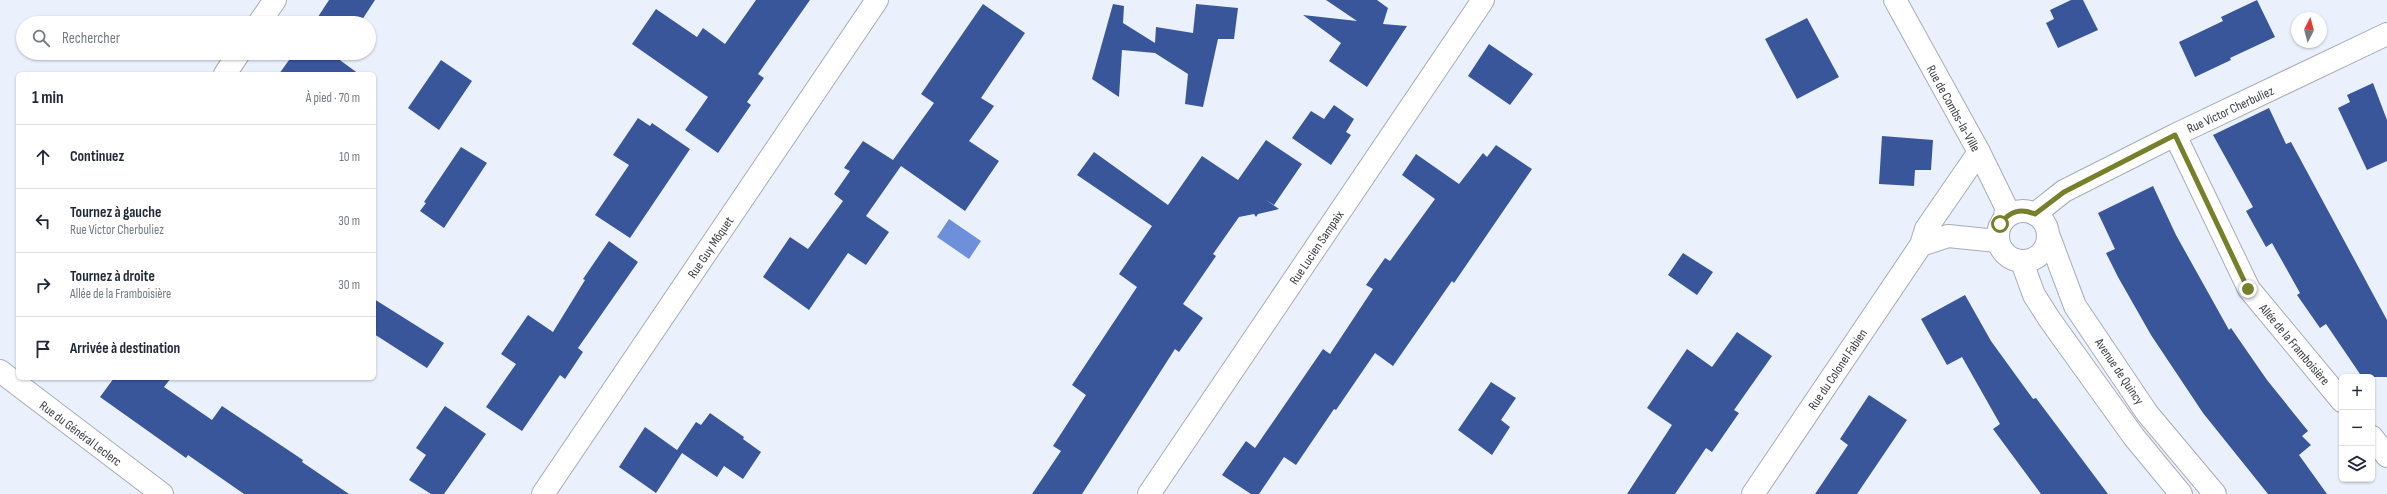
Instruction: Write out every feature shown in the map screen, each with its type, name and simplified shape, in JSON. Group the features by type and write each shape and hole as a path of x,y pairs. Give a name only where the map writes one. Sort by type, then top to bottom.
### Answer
{"street":[{"path":"264,16 275,0"},
{"name":"Rue Guy Môquet","path":"543,494 877,0"},
{"name":"Rue Lucien Sampaix","path":"1149,494 1483,0"},
{"name":"Rue de Combs-la-Ville","path":"1895,0 1979,152 2006,206 2005,218"},
{"name":"Rue Victor Cherbuliez","path":"2035,214 2064,192 2175,135 2387,34"},
{"path":"226,72 234,60"},
{"name":"Allée de la Framboisière","path":"2175,135 2248,289 2339,397"},
{"name":"Rue du Colonel Fabien","path":"1753,494 1921,245 1926,229 1979,152"},
{"path":"2019,211 2035,214 2042,219 2048,234 2047,243 2038,257 2022,262 2006,255 1998,241 1999,228 2005,218 2012,213 2019,211"},
{"name":"Avenue de Quincy","path":"2048,234 2075,306 2147,413 2215,494"},
{"path":"1921,245 1948,236 1998,241"},
{"name":"Avenue de Quincy","path":"2022,262 2034,295 2050,320 2134,438 2181,494"},
{"name":"Rue du Général Leclerc","path":"12,378 162,494"},
{"path":"2375,442 2387,456"}],"water":[{"path":"949,219 981,241 969,259 937,237"}],"building":[{"path":"329,0 375,0 365,16 319,16"},
{"path":"756,0 810,0 758,74 764,78 747,102 751,105 718,153 685,130 708,97 632,44 656,9 697,37 703,28 725,44"},
{"path":"1326,0 1377,0 1388,8 1383,24 1407,26 1367,87 1329,61 1341,43 1303,15 1357,21"},
{"path":"2071,0 2083,0 2098,30 2058,48 2046,23 2054,19 2050,10"},
{"path":"2257,0 2275,37 2230,58 2231,60 2195,77 2179,42 2223,21 2221,17"},
{"path":"983,4 1025,33 981,98 994,106 969,141 999,161 965,211 901,166 866,216 889,232 866,265 848,253 809,310 763,277 790,237 808,249 843,201 834,194 850,171 844,168 863,141 893,160 934,103 921,94"},
{"path":"1113,4 1124,6 1123,23 1155,43 1156,27 1193,33 1196,4 1238,8 1234,39 1218,39 1203,107 1185,104 1188,74 1155,53 1122,50 1119,97 1092,79"},
{"path":"1807,18 1839,77 1797,99 1765,39"},
{"path":"1489,44 1533,74 1510,105 1468,76"},
{"path":"289,60 340,60 356,72 280,72"},
{"path":"441,60 472,81 439,130 408,108"},
{"path":"2373,83 2387,120 2387,161 2367,170 2338,108 2350,102 2347,95"},
{"path":"1334,105 1354,119 1346,132 1351,135 1331,165 1292,138 1311,111 1324,119"},
{"path":"2269,108 2286,144 2291,142 2387,320 2387,377 2375,377 2375,374 2360,374 2326,324 2320,328 2297,295 2300,293 2272,243 2266,247 2246,211 2253,207 2213,135"},
{"path":"638,118 650,126 652,123 690,149 630,238 595,215 629,165 613,155"},
{"path":"1882,136 1933,140 1931,170 1915,170 1914,186 1879,184"},
{"path":"1266,140 1302,164 1274,205 1266,200 1279,209 1258,214 1256,217 1254,214 1239,217 1213,254 1216,256 1183,304 1203,318 1179,352 1175,349 1082,494 1032,494 1061,451 1053,446 1086,395 1072,385 1137,287 1119,274 1152,226 1077,175 1094,152 1168,205 1202,156 1238,180"},
{"path":"1496,145 1532,169 1454,283 1452,281 1393,366 1375,353 1336,410 1334,409 1296,465 1284,457 1259,494 1251,494 1222,475 1246,441 1255,448 1323,349 1330,354 1373,289 1366,285 1385,258 1390,261 1435,199 1402,175 1416,154 1459,184 1483,153 1487,157"},
{"path":"461,147 487,163 444,228 420,211 426,203 424,202"},
{"path":"2153,186 2176,235 2229,330 2231,328 2267,380 2308,431 2302,436 2311,445 2299,455 2327,494 2268,494 2203,413 2151,335 2118,277 2106,253 2115,249 2098,213"},
{"path":"609,241 638,262 578,348 583,352 565,379 560,375 522,431 486,407 516,364 501,354 528,315 553,332 585,280 583,279"},
{"path":"1683,253 1713,272 1697,295 1668,275"},
{"path":"1965,295 1991,341 2033,399 2036,398 2108,494 2041,494 1993,429 2000,424 1962,357 1947,365 1921,319"},
{"path":"376,300 444,343 427,368 376,335"},
{"path":"1737,332 1772,356 1734,410 1739,413 1712,452 1706,448 1675,494 1627,494 1672,425 1647,408 1687,349 1712,367"},
{"path":"113,380 169,380 164,387 212,420 222,406 303,460 302,462 349,494 244,494 188,455 186,458 100,397"},
{"path":"1491,382 1516,398 1501,420 1510,427 1492,455 1458,430"},
{"path":"1869,395 1907,420 1857,494 1815,494 1848,445 1840,439"},
{"path":"445,406 486,434 444,494 431,494 409,480 426,455 416,448"},
{"path":"710,413 744,437 743,439 761,452 743,479 724,466 717,477 682,453 656,493 619,467 645,427 677,450 696,422 701,425"}],"route":[{"path":"2000,224 2012,213 2028,211 2035,214 2064,192 2175,135 2248,289"}]}
